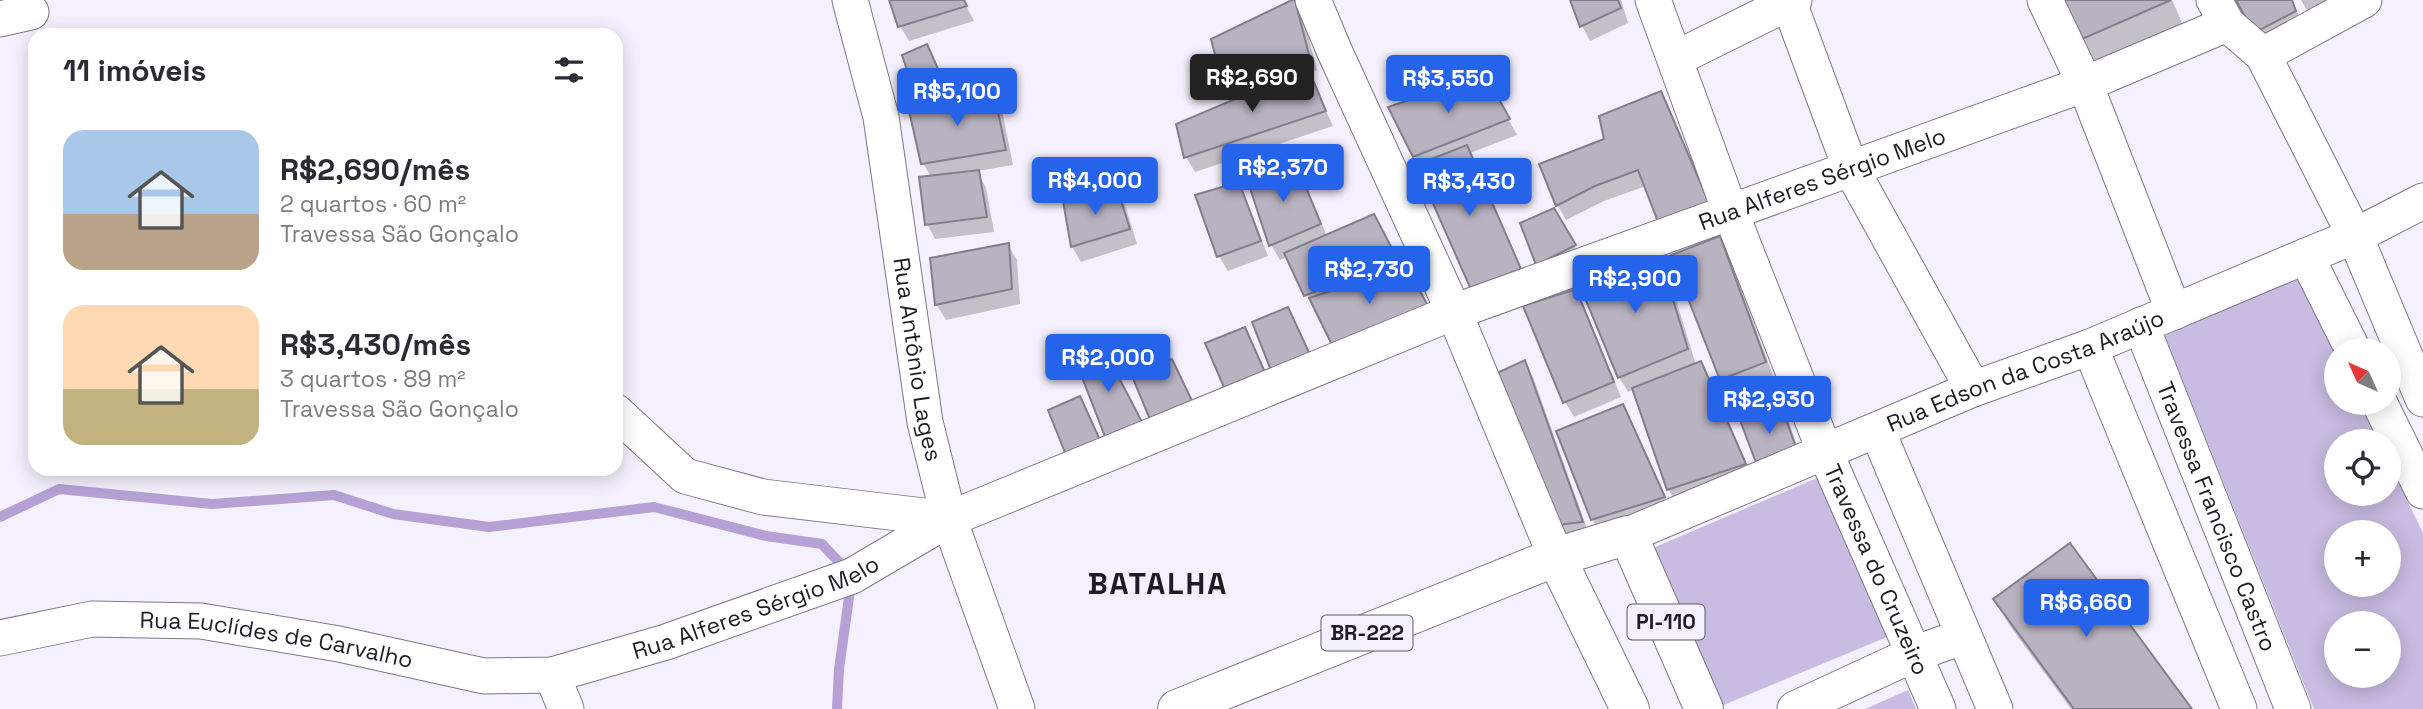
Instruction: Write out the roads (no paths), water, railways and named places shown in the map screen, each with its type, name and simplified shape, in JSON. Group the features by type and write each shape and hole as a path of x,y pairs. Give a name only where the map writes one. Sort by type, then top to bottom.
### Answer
{"main road":[{"name":"BR-222","path":"1177,709 1556,557 1628,535"},
{"name":"PI-110","path":"1628,535 1704,709"},
{"name":"PI-110","path":"1556,557 1630,709"}],"street":[{"name":"Rua Antônio Lages","path":"850,0 881,117 925,422 949,519 1017,709"},
{"path":"1313,0 1454,312 1556,557"},
{"name":"Travessa do Cruzeiro","path":"1653,0 1730,211 1825,452 1938,709"},
{"path":"2045,0 2085,84 2174,312"},
{"path":"2263,55 2364,0"},
{"path":"1675,59 1790,1 1850,167 1973,389"},
{"name":"Rua Alferes Sérgio Melo","path":"552,675 666,642 852,576 949,519 1454,312 2085,84 2220,12"},
{"path":"2220,12 2263,55 2355,236 2423,399"},
{"name":"Rua Edson da Costa Araújo","path":"1628,535 1973,389 2091,347 2355,236 2423,201"},
{"path":"2306,256 2347,338"},
{"name":"Travessa Francisco Castro","path":"2141,325 2293,709"},
{"path":"2091,347 2239,709"},
{"path":"2385,415 2423,491"},
{"name":"Rua Alferes Sérgio Melo","path":"623,418 685,475 763,497 949,519"},
{"path":"1877,430 1995,709"},
{"name":"Rua Euclídes de Carvalho","path":"0,638 92,619 201,621 339,643 484,676 552,675"},
{"path":"1795,709 1914,654 1964,636"},
{"path":"552,675 566,709"}],"waterway":[{"path":"0,517 59,489 212,504 334,495 393,514 489,527 654,507 766,536 822,544 852,576 839,669 837,709"}],"district":[{"name":"BATALHA","path":"1158,584"}]}
